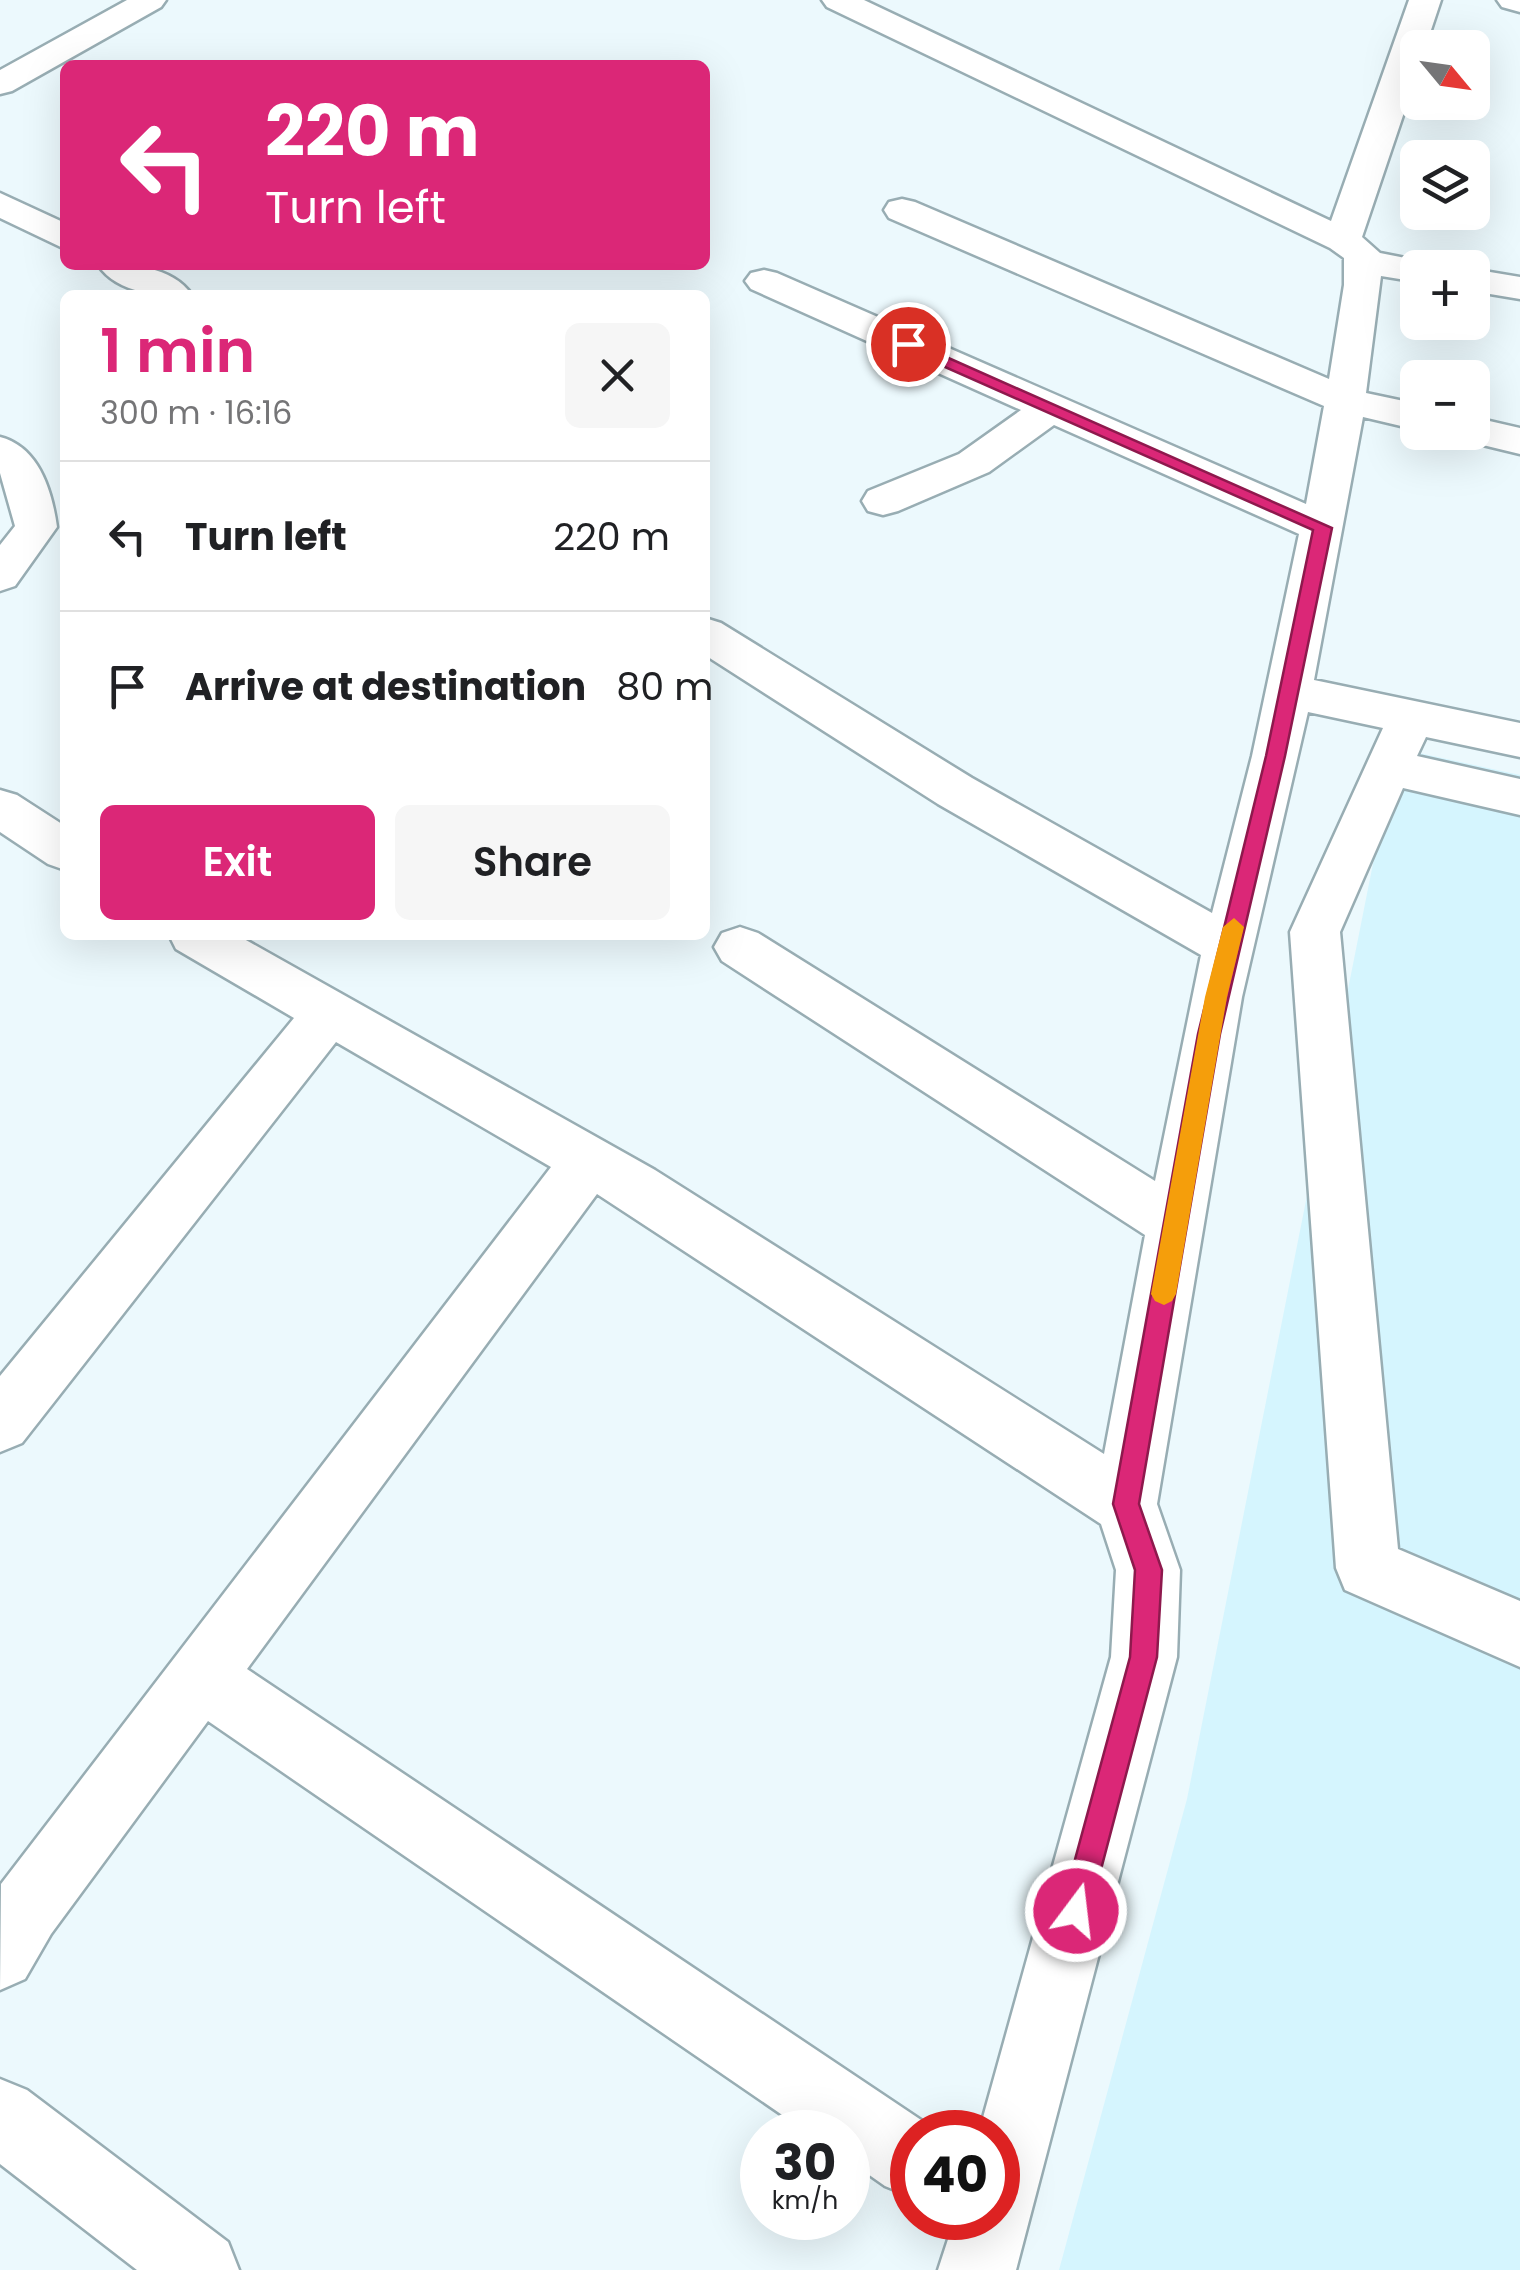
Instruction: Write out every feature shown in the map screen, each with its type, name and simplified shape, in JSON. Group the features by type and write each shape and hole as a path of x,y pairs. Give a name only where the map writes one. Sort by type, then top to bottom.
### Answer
{"street":[{"path":"0,84 150,0"},
{"path":"838,0 1353,251 1400,265"},
{"path":"1020,2119 1144,1657 1148,1570 1126,1504 1216,997 1323,528 1363,285 1353,251 1425,0"},
{"path":"0,204 60,235"},
{"path":"902,210 1346,401 1400,413"},
{"path":"126,270 164,290"},
{"path":"764,281 1323,528"},
{"path":"1490,283 1520,288"},
{"path":"883,500 974,463 1051,408"},
{"path":"1490,434 1520,441"},
{"path":"0,450 11,458 33,497 36,527 0,576"},
{"path":"710,637 955,791 1229,947"},
{"path":"1289,690 1520,740"},
{"path":"1411,716 1315,932 1368,1568 1520,1634"},
{"path":"1388,766 1520,796"},
{"path":"0,808 60,848"},
{"path":"223,941 330,1012 590,1161 1126,1504"},
{"path":"740,946 1176,1224"},
{"path":"0,1423 330,1012"},
{"path":"0,1954 26,1909 590,1161"},
{"path":"200,1677 890,2145"},
{"path":"0,2117 200,2270"},
{"path":"977,2270 986,2240"}],"shaded area":[{"path":"1396,748 1520,775 1520,2270 1059,2270 1187,1799"}],"slow traffic":[{"path":"1164,1294 1216,997 1234,927"}],"route":[{"path":"908,344 1323,528 1276,756 1209,1034 1126,1504 1148,1570 1144,1657 1076,1911"}]}
